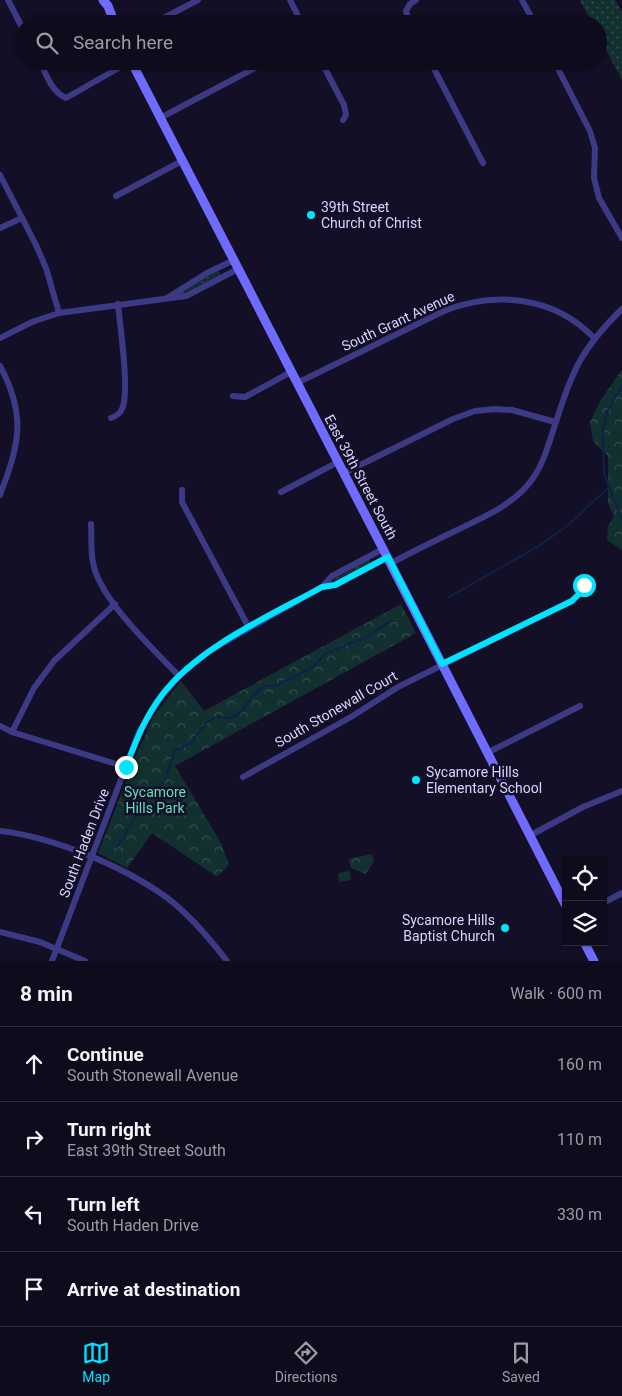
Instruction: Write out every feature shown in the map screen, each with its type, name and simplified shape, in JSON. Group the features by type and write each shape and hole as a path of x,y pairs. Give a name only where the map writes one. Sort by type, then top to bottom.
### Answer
{"main road":[{"path":"106,2 111,15"},
{"name":"East 39th Street South","path":"136,70 387,556 528,836 563,901"},
{"path":"586,946 594,961"}],"street":[{"path":"8,0 16,15"},
{"path":"169,15 198,0"},
{"path":"290,0 298,15"},
{"path":"407,15 406,12 410,4 416,0"},
{"path":"522,0 530,15"},
{"path":"44,70 53,88 59,95 66,98 115,70"},
{"path":"160,118 251,70"},
{"path":"326,70 344,105 346,115 343,120"},
{"path":"435,70 483,162"},
{"path":"559,70 590,131 595,148 594,178 599,198 622,238"},
{"path":"116,196 182,162"},
{"path":"0,175 46,268 59,313"},
{"path":"0,228 22,218"},
{"path":"166,298 234,260"},
{"path":"0,338 32,322 59,313 186,296 238,269"},
{"name":"South Grant Avenue","path":"297,384 444,311 461,304 479,300 511,299 544,306 573,320 594,338"},
{"path":"111,418 121,412 124,406 126,384 118,304"},
{"name":"South Haden Drive","path":"52,961 126,767 146,719 162,695 179,676 209,651 322,587 332,576 480,518 513,499 532,481 541,465 571,376 582,355 594,338 622,309"},
{"path":"0,366 15,402 17,439 13,459 0,495"},
{"path":"233,396 245,397 291,372"},
{"path":"344,473 453,419 475,411 512,410 555,422"},
{"path":"281,492 338,462"},
{"path":"182,490 182,502 250,628"},
{"path":"91,524 93,565 101,585 141,636 179,676"},
{"name":"South Stonewall Court","path":"243,777 352,717 398,687 572,601 581,592 584,585"},
{"path":"12,732 34,688 54,662 115,604"},
{"path":"487,753 580,706"},
{"path":"0,726 12,732 126,767"},
{"path":"528,836 583,807 622,791"},
{"path":"0,832 14,833 54,843 140,880 168,899 209,938 227,961"},
{"path":"605,901 622,893"},
{"path":"0,932 57,948 85,961"}],"green space":[{"path":"580,0 615,0 622,11 622,80 607,52 607,15 588,15"},
{"path":"218,271 221,274 180,295 180,291"},
{"path":"622,370 622,550 607,540 608,526 614,517 608,503 608,456 593,441 590,422 602,398"},
{"path":"370,560 370,563 333,582 334,579"},
{"name":"Sycamore Hills Park","path":"401,604 416,633 175,766 221,843 229,865 217,877 152,833 127,868 98,853 136,756 154,716 181,681 204,711"},
{"path":"372,854 374,862 365,874 351,868 349,860 352,858"},
{"path":"350,871 351,880 339,882 338,873"}],"waterway":[{"path":"622,385 607,412 603,431 604,474 622,520"},
{"path":"449,597 537,547 566,527 609,487"},
{"path":"165,780 175,750 191,743 207,722 216,717 230,718 240,713 261,688 275,686 300,674 314,666 325,654 368,636 392,621"},
{"path":"117,847 143,804 163,782"}],"place":[{"name":"39th Street Church of Christ","path":"311,215"},
{"name":"Sycamore Hills Elementary School","path":"416,780"},
{"name":"Sycamore Hills Baptist Church","path":"505,928"}],"route":[{"path":"126,767 146,719 162,695 179,676 209,651 322,587 335,585 388,557 442,664 572,601 581,592 584,585"}]}
